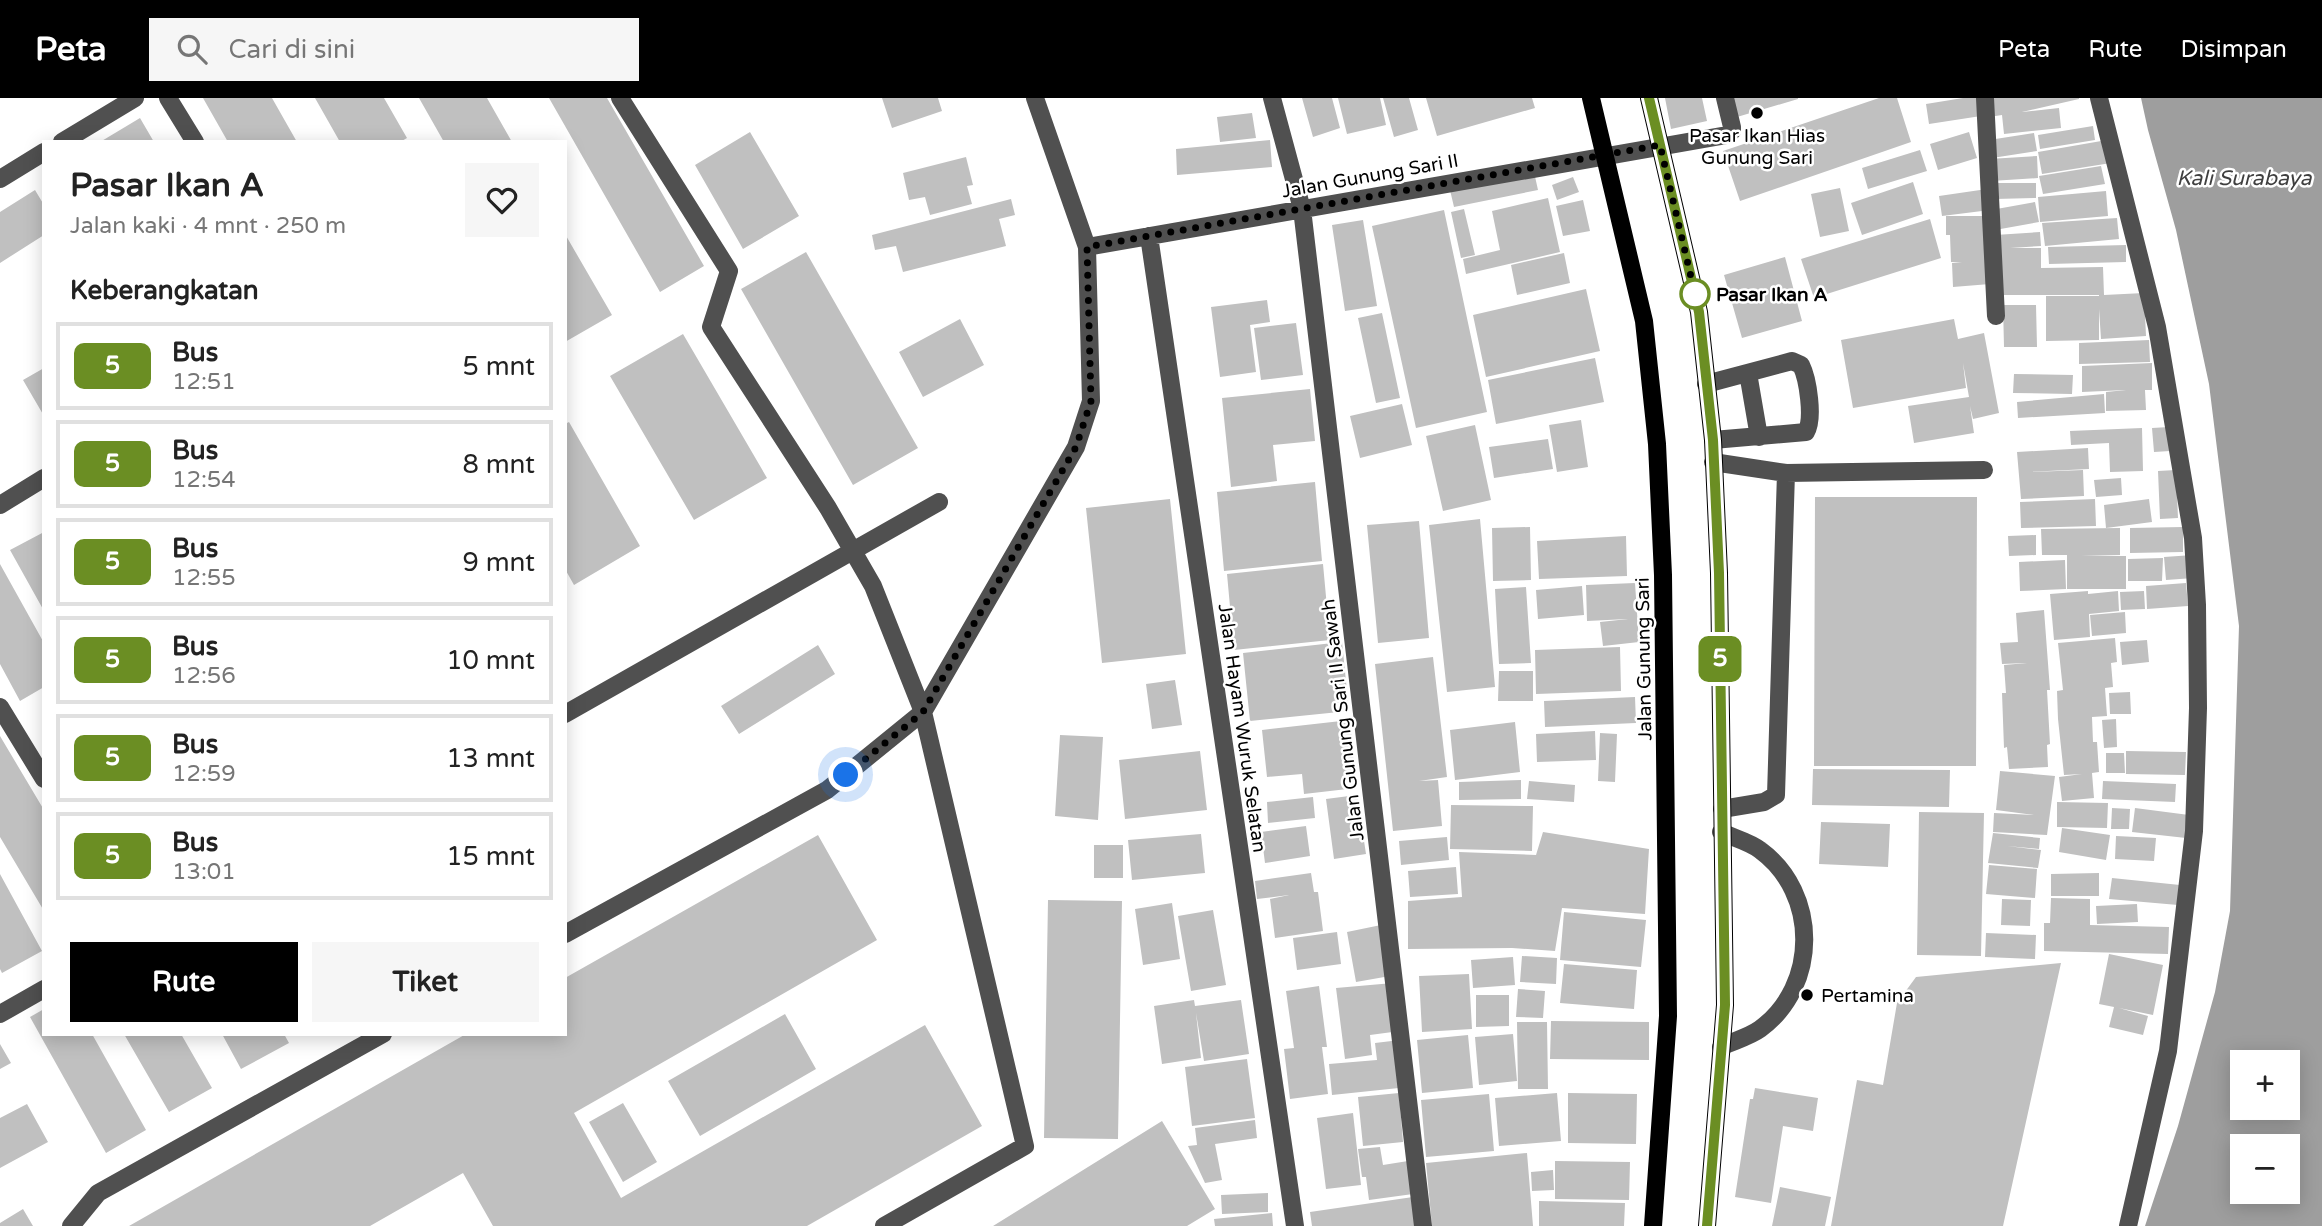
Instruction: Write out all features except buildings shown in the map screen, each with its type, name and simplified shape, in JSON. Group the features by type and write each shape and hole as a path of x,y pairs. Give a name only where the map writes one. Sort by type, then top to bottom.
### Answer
{"main road":[{"name":"Jalan Gunung Sari","path":"1591,98 1644,321 1658,457 1663,575 1668,1016 1653,1226"},
{"path":"1649,98 1699,312 1713,440 1719,573 1725,1005 1707,1226"}],"street":[{"path":"65,140 135,98"},
{"path":"168,98 194,140"},
{"path":"620,98 729,271 711,327 828,508 873,586 923,712 1025,1146 884,1226"},
{"path":"567,933 827,790 923,712 1076,447 1091,401 1087,247 1035,98"},
{"name":"Jalan Gunung Sari II Sawah","path":"1272,98 1302,209 1423,1226"},
{"name":"Jalan Gunung Sari II","path":"1087,247 1727,135 1732,127 1726,98"},
{"path":"1985,98 1996,316"},
{"path":"2099,98 2157,327 2193,538 2197,605 2198,708 2194,831 2168,1051 2128,1226"},
{"path":"0,178 42,153"},
{"name":"Jalan Hayam Wuruk Selatan","path":"1149,236 1295,1226"},
{"path":"1706,384 1792,361 1801,365 1805,373 1810,427 1806,432 1713,440"},
{"path":"1748,373 1759,437"},
{"path":"1713,462 1786,473 1984,470"},
{"path":"1721,809 1764,802 1776,795 1786,473"},
{"path":"0,505 42,479"},
{"path":"567,713 939,502"},
{"path":"0,707 42,776"},
{"path":"1721,832 1760,849 1789,879 1805,918 1804,960 1789,999 1760,1029 1721,1047"},
{"path":"0,1014 42,990"},
{"path":"71,1226 98,1193 379,1036"}],"water":[{"name":"Kali Surabaya","path":"2141,98 2322,98 2322,1226 2145,1226 2178,1126 2215,992 2230,911 2239,626 2209,384 2176,230"}],"bus line":[{"name":"5","path":"1649,98 1699,312 1713,440 1719,573 1725,1005 1707,1226"}],"place":[{"name":"Pasar Ikan Hias Gunung Sari","path":"1757,113"},
{"name":"Pasar Ikan A","path":"1695,294"},
{"name":"Pertamina","path":"1807,995"}],"route":[{"path":"846,775 923,712 1076,447 1091,401 1087,247 1660,145 1695,294"}]}
